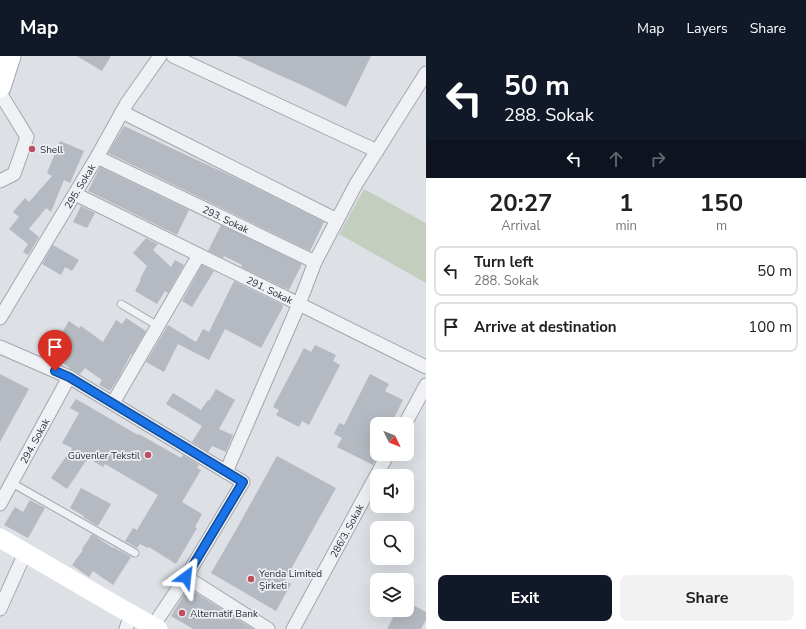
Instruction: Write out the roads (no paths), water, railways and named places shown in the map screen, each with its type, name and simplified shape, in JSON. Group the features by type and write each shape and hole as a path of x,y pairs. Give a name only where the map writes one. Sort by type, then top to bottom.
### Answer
{"main road":[{"path":"0,87 10,56"},
{"path":"0,538 129,622 156,628"}],"street":[{"name":"295. Sokak","path":"0,318 97,157 127,102 160,56"},
{"path":"173,56 377,151"},
{"path":"426,73 356,184 315,262 299,304 426,367"},
{"path":"0,93 28,137 14,174 0,181"},
{"path":"122,112 337,220"},
{"name":"293. Sokak","path":"97,157 315,262"},
{"name":"291. Sokak","path":"75,194 299,304 226,472"},
{"path":"113,403 199,255"},
{"path":"0,347 69,377 243,482 156,628"},
{"name":"294. Sokak","path":"0,504 69,377"},
{"path":"409,417 426,385"},
{"name":"286/3. Sokak","path":"293,629 384,461"},
{"path":"0,609 25,553"},
{"path":"186,577 268,629"}],"lane":[{"path":"122,304 158,326"},
{"path":"12,483 135,553"}],"place":[{"name":"Shell","path":"32,149"},
{"name":"Güvenler Tekstil","path":"148,455"},
{"name":"Yenda Limited Şirketi","path":"251,579"},
{"name":"Alternatif Bank","path":"182,613"}]}
